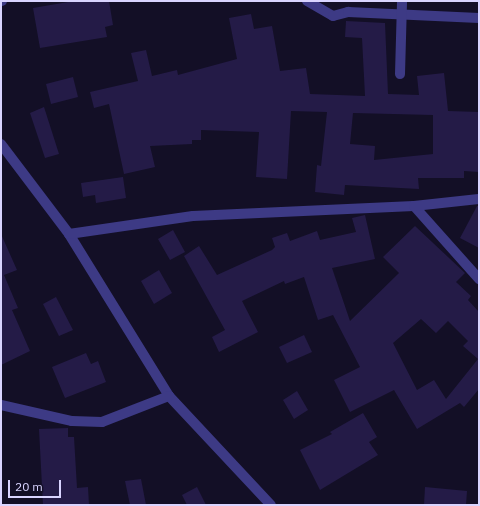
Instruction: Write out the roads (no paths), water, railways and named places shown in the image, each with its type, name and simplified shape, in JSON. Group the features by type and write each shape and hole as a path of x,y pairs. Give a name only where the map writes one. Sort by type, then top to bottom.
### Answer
{"street":[{"path":"307,1 333,16 348,12 479,18"},
{"path":"400,74 402,1"},
{"path":"1,144 69,234 169,396 271,505"},
{"path":"69,234 193,216 414,206 479,199"},
{"path":"414,206 479,279"},
{"path":"1,405 72,421 102,422 169,396"}]}
